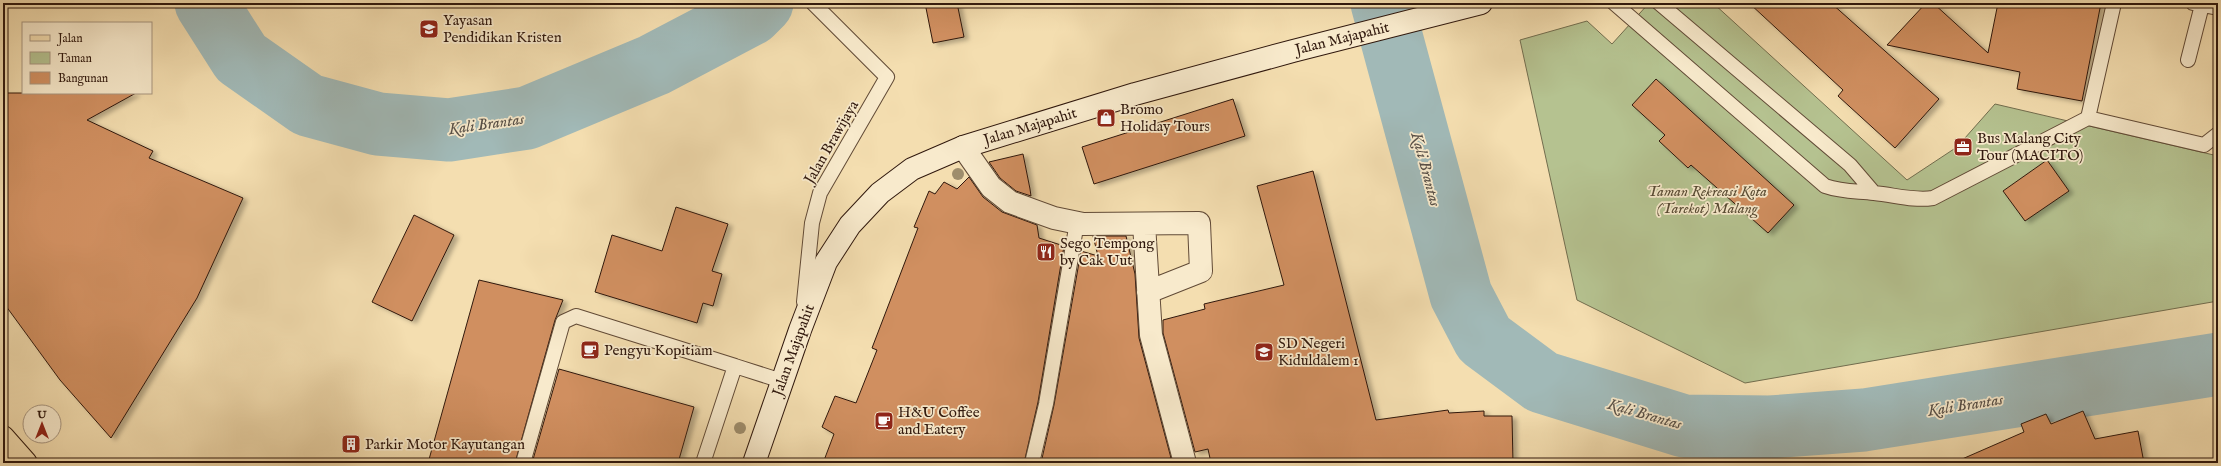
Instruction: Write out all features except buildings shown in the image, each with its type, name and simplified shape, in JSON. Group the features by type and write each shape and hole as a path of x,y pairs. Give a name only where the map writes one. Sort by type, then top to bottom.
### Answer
{"main road":[{"path":"3,437 26,463"}],"street":[{"name":"Jalan Majapahit","path":"754,463 800,330 826,262 850,225 880,193 912,169 963,147 1135,94 1293,51 1481,3"},
{"path":"963,147 991,187 1010,202 1054,218 1083,224 1199,223 1201,271 1148,292"},
{"path":"1144,224 1151,335 1185,463"}],"lane":[{"name":"Jalan Brawijaya","path":"800,330 812,223 820,193 884,85 887,77 814,3"},
{"path":"1614,3 1825,186 1843,192 1874,193 1917,200 1933,198 2088,118 2204,145 2218,134"},
{"path":"1660,3 1850,164 1874,193"},
{"path":"2088,118 2114,3"},
{"path":"2188,60 2197,4 2218,8"},
{"path":"1032,463 1046,404 1054,344 1077,222"},
{"path":"523,463 563,322 576,316 782,382"},
{"path":"703,463 735,366"}],"green space":[{"name":"Taman Rekreasi Kota (Tarekot) Malang","path":"1649,3 1713,3 1907,180 1957,147 1995,104 2218,156 2218,301 1745,383 1577,300 1520,40 1587,21 1612,44"}],"waterway":[{"name":"Kali Brantas","path":"206,3 241,58 308,105 378,124 449,130 527,118 654,65 751,14 762,3"},
{"name":"Kali Brantas","path":"1382,3 1461,295 1484,339 1542,382 1684,426 1770,427 1864,420 2218,364"}],"place":[{"name":"Yayasan Pendidikan Kristen","path":"429,29"},
{"name":"Bromo Holiday Tours","path":"1106,118"},
{"name":"Bus Malang City Tour (MACITO)","path":"1963,147"},
{"name":"Sego Tempong by Cak Uut","path":"1046,252"},
{"name":"Pengyu Kopitiam","path":"590,350"},
{"name":"SD Negeri Kiduldalem 1","path":"1264,352"},
{"name":"H&U Coffee and Eatery","path":"884,421"},
{"name":"Parkir Motor Kayutangan","path":"351,444"}]}
